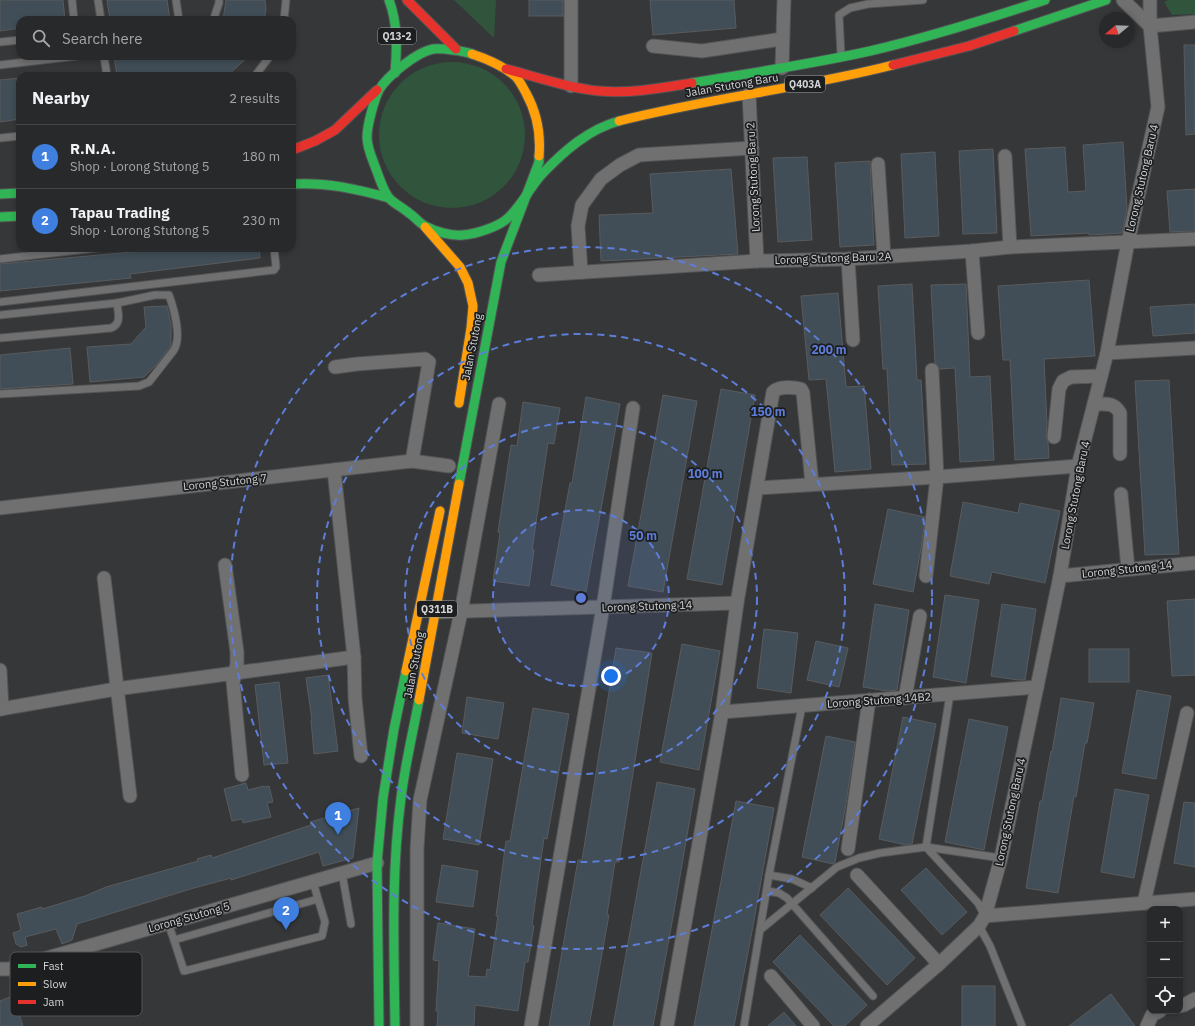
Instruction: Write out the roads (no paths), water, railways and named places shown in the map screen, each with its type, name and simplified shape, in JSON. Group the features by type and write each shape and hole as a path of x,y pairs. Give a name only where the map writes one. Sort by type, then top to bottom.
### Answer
{"main road":[{"name":"Q13-2","path":"389,0 393,10 397,32 395,73"},
{"name":"Q13-2","path":"407,0 456,49"},
{"name":"Jalan Stutong Baru","path":"504,68 571,86 600,91 645,91 841,57 963,27 1045,0"},
{"name":"Jalan Stutong Baru","path":"525,198 542,174 577,141 612,123 662,110 858,74 969,46 1106,0"},
{"path":"296,148 335,130 406,63 434,49 465,50 504,68 517,78 533,107 538,123 540,144 539,162 525,198 507,219 491,228 463,235 446,234 424,226 389,198 337,185 306,182 296,183"},
{"path":"385,82 379,90 373,105 368,136 374,164 389,198"},
{"path":"0,194 16,193"},
{"name":"Jalan Stutong","path":"395,1026 394,940 396,858 401,798 501,262 525,198"},
{"path":"0,217 16,216"},
{"name":"Jalan Stutong","path":"424,226 460,267 468,283 473,306 458,413"},
{"name":"Jalan Stutong","path":"379,1026 377,863 383,798 394,729 442,504"}],"street":[{"path":"571,0 571,86"},
{"path":"782,68 784,0"},
{"path":"1123,0 1150,26 1195,22"},
{"name":"Lorong Stutong Baru 4","path":"982,921 1001,858 1060,576 1078,466 1107,353 1128,242 1158,107 1150,26 1150,0"},
{"path":"653,46 702,51 782,39"},
{"name":"Lorong Stutong Baru 2","path":"748,94 757,260"},
{"path":"581,272 578,226 582,205 601,179 620,165 639,155 752,148"},
{"path":"1005,156 1010,247"},
{"path":"878,164 884,256"},
{"name":"Lorong Stutong Baru 2A","path":"539,275 757,260 848,259 1010,247 1195,239"},
{"path":"972,251 978,333"},
{"path":"848,259 853,340"},
{"path":"1107,353 1195,348"},
{"path":"335,367 395,360 425,359 429,362 412,461"},
{"path":"926,576 937,477 932,370"},
{"path":"1054,437 1059,389 1064,381 1071,377 1101,376"},
{"path":"667,1026 722,712 737,603 758,488 773,392 779,388 801,389 804,393 812,484"},
{"path":"417,1026 417,849 420,800 461,612 499,404"},
{"path":"1095,404 1112,405 1117,407 1120,413 1120,454"},
{"path":"531,1026 603,607 634,408"},
{"name":"Lorong Stutong 7","path":"0,508 412,461 449,466"},
{"path":"758,488 937,477 1078,466"},
{"path":"334,470 354,657 355,698 361,756"},
{"path":"1121,494 1128,569"},
{"name":"Lorong Stutong 14","path":"1060,576 1195,562"},
{"path":"225,565 237,652 237,664 233,682 242,775"},
{"path":"104,578 116,689 130,796"},
{"name":"Lorong Stutong 14","path":"436,612 737,603"},
{"path":"904,698 920,616"},
{"path":"0,670 1,709 116,689 354,657"},
{"name":"Lorong Stutong 14B2","path":"722,712 1037,687"},
{"path":"848,849 869,700"},
{"path":"1144,903 1187,713"},
{"name":"Lorong Stutong 5","path":"68,952 377,863"},
{"path":"857,875 939,964"},
{"path":"868,1026 939,964 982,921 1144,903 1195,899"},
{"name":"Lorong Stutong 5","path":"0,969 10,969"},
{"path":"771,976 813,1026"},
{"path":"1147,1026 1146,1024 1154,1014"}],"lane":[{"path":"72,0 74,16"},
{"path":"98,0 100,16"},
{"path":"176,0 178,16"},
{"path":"214,16 219,0"},
{"path":"284,16 286,0"},
{"path":"841,57 839,15 850,8 868,4 923,0"},
{"path":"0,42 16,40"},
{"path":"0,65 43,60"},
{"path":"105,60 106,72"},
{"path":"258,72 267,60"},
{"path":"0,138 16,136"},
{"path":"0,259 61,252"},
{"path":"0,302 274,270 276,267 275,252"},
{"path":"0,315 117,303 155,295 169,295 174,306 178,339 176,345 150,382 139,386 0,394"},
{"path":"0,338 111,328 118,322 117,303"},
{"path":"926,847 950,694"},
{"path":"744,1026 769,875 802,706"},
{"path":"926,847 978,903 990,946 1022,1026"},
{"path":"760,930 837,867 859,858 880,853 926,847 1001,858"},
{"path":"342,873 351,924"},
{"path":"769,875 792,879 812,888"},
{"path":"168,923 184,971 322,936 325,922 313,882"},
{"path":"767,891 779,893 787,898 873,996"},
{"path":"174,940 318,898"}],"place":[{"name":"R.N.A.","path":"338,835"},
{"name":"Tapau Trading","path":"286,930"}]}
